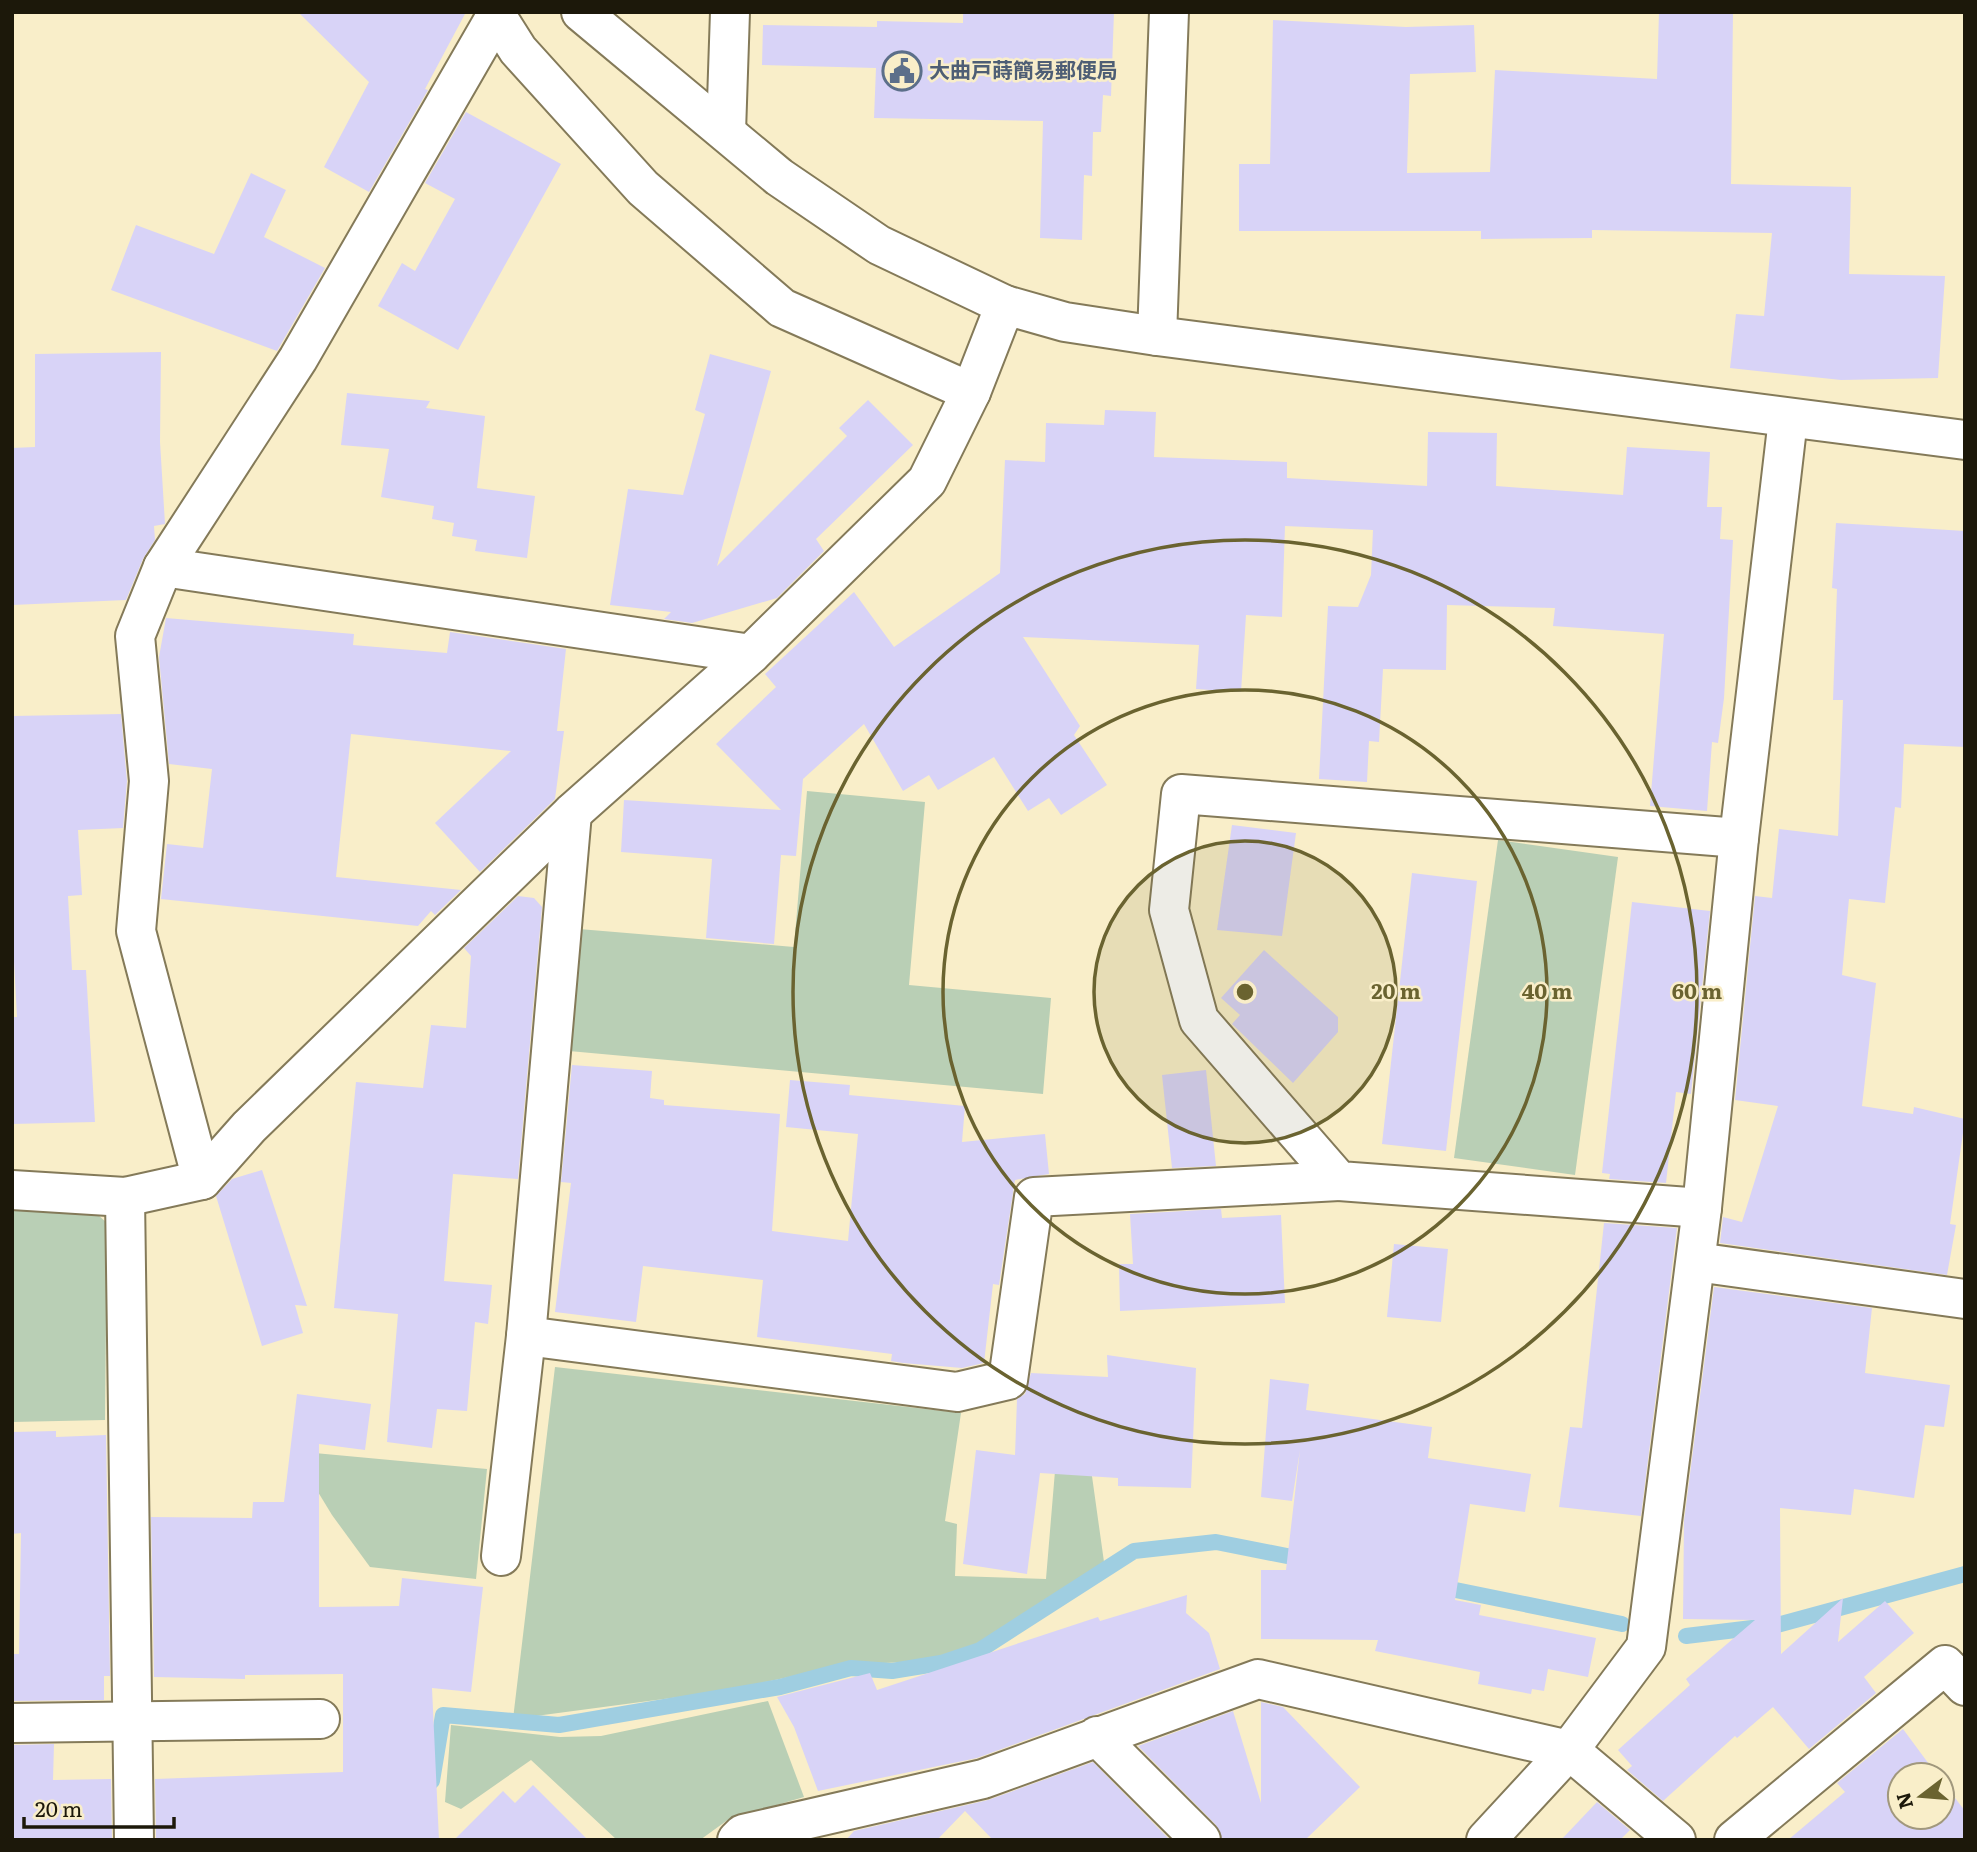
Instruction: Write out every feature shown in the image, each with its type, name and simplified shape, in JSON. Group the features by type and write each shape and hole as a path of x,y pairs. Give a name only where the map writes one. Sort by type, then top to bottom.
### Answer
{"street":[{"path":"581,12 779,177 879,245 1005,305 1065,322 1157,336 1965,440"},
{"path":"726,132 730,12"},
{"path":"1157,336 1169,12"},
{"path":"202,1180 136,931 149,781 135,636 163,567 299,359 495,14 518,50 643,188 782,307 971,392"},
{"path":"12,1190 125,1197 202,1180 249,1127 572,813 751,654 927,481 971,392 1005,305"},
{"path":"1486,1840 1569,1750 1646,1647 1696,1262 1739,838 1788,419"},
{"path":"163,567 751,654"},
{"path":"1339,1181 1199,1020 1169,910 1181,794 1739,838"},
{"path":"502,1556 526,1336 572,813"},
{"path":"526,1336 957,1392 1007,1380 1034,1197 1339,1181 1702,1208"},
{"path":"125,1197 134,1840"},
{"path":"1696,1262 1965,1299"},
{"path":"1734,1840 1945,1665 1965,1686"},
{"path":"743,1838 983,1779 1258,1679 1569,1750 1676,1840"},
{"path":"12,1723 320,1719"},
{"path":"1097,1737 1201,1840"}],"green space":[{"path":"807,791 925,802 909,985 1051,998 1043,1094 569,1051 579,929 794,947"},
{"path":"1498,840 1618,857 1575,1175 1454,1158"},
{"path":"88,1206 107,1223 105,1420 12,1422 12,1209"},
{"path":"555,1367 961,1413 945,1521 957,1524 955,1576 1046,1579 1055,1471 1091,1469 1104,1562 976,1645 924,1661 845,1665 724,1691 513,1719"},
{"path":"293,1451 487,1469 476,1579 370,1567 332,1515"},
{"path":"768,1701 804,1797 729,1819 700,1840 617,1840 531,1760 461,1809 445,1802 451,1725 560,1737 601,1736"}],"building":[{"path":"298,12 466,12 425,89 428,90 369,192 324,167 369,82"},
{"path":"963,12 1114,12 1111,96 1103,95 1101,132 1093,132 1092,176 1084,175 1082,240 1040,238 1043,121 874,118 876,68 762,65 763,25 877,27 877,21 963,23"},
{"path":"1659,12 1733,12 1731,184 1851,187 1849,274 1945,276 1938,378 1841,380 1730,368 1736,314 1764,316 1772,233 1592,230 1592,238 1481,239 1481,231 1239,231 1239,164 1270,164 1273,20 1406,27 1474,25 1476,72 1410,74 1407,173 1490,172 1495,70 1657,79"},
{"path":"466,112 561,164 458,350 378,306 402,263 415,271 455,199 425,183"},
{"path":"251,173 286,190 264,237 325,268 277,351 111,290 136,225 214,254"},
{"path":"161,352 160,442 165,524 154,526 155,540 143,559 126,600 12,605 12,448 35,447 35,354"},
{"path":"710,354 771,371 717,566 847,436 839,428 868,400 913,445 816,539 824,551 777,598 692,623 664,619 671,612 610,605 628,489 683,495 705,414 695,410"},
{"path":"347,393 430,401 426,408 485,416 477,488 535,496 527,558 475,551 477,540 452,536 454,523 432,519 434,506 381,497 389,449 341,445"},
{"path":"1105,410 1156,412 1154,457 1287,462 1287,478 1427,486 1428,432 1497,433 1496,486 1623,495 1627,447 1710,452 1707,507 1722,507 1720,539 1733,540 1724,698 1718,743 1712,742 1707,811 1650,806 1664,634 1553,626 1555,608 1447,605 1446,670 1383,669 1379,742 1369,741 1367,782 1319,779 1328,606 1358,607 1371,575 1373,530 1285,526 1282,617 1246,615 1241,692 1196,689 1199,645 1023,637 1080,726 1074,735 1107,785 1061,815 1049,798 1028,811 994,757 938,790 929,775 903,791 864,724 803,779 796,856 781,855 774,944 706,938 712,859 621,852 624,800 781,810 716,744 776,687 765,674 854,592 894,647 1000,573 1005,460 1045,462 1046,423 1104,425"},
{"path":"1836,523 1965,531 1965,747 1904,744 1901,808 1895,807 1885,903 1849,899 1842,975 1876,983 1862,1106 1913,1114 1914,1107 1965,1119 1950,1224 1956,1225 1947,1275 1720,1243 1723,1217 1742,1222 1778,1106 1735,1100 1755,896 1772,898 1779,829 1838,836 1843,700 1833,700 1837,589 1832,588"},
{"path":"166,618 354,634 353,645 447,653 450,632 566,649 557,731 564,731 555,799 480,872 435,823 511,751 351,734 336,877 461,890 435,915 431,911 418,926 161,899 167,844 203,848 212,769 169,764 159,657"},
{"path":"121,714 127,781 123,828 78,830 82,895 68,896 72,970 86,970 95,1122 12,1124 12,1017 17,1017 12,924 12,716"},
{"path":"1232,825 1296,833 1282,936 1217,930"},
{"path":"1412,873 1477,881 1446,1151 1382,1144"},
{"path":"518,896 534,898 542,907 518,1179 453,1174 444,1281 492,1285 488,1324 475,1322 467,1411 437,1409 432,1448 387,1442 398,1314 334,1308 356,1082 423,1088 431,1025 466,1028 471,956 464,948"},
{"path":"1632,902 1710,911 1691,1094 1676,1092 1666,1183 1609,1179 1610,1174 1602,1173"},
{"path":"1264,950 1338,1017 1338,1032 1293,1083 1232,1024 1240,1015 1221,998"},
{"path":"572,1065 652,1071 650,1098 664,1100 664,1105 780,1114 772,1231 848,1241 858,1134 786,1127 790,1080 850,1085 849,1095 965,1106 962,1142 1045,1134 1049,1174 1015,1180 999,1285 993,1284 984,1363 962,1368 903,1363 891,1361 892,1354 757,1337 763,1280 643,1266 636,1322 555,1312 571,1183 561,1182"},
{"path":"1206,1070 1216,1166 1172,1168 1162,1075"},
{"path":"262,1170 307,1306 295,1305 303,1333 262,1346 216,1196 232,1179"},
{"path":"1221,1209 1222,1218 1281,1215 1285,1303 1120,1311 1119,1264 1133,1264 1130,1214"},
{"path":"1604,1223 1677,1228 1641,1516 1559,1507 1570,1427 1582,1428"},
{"path":"1394,1244 1448,1249 1441,1322 1387,1317"},
{"path":"1714,1287 1872,1308 1865,1373 1950,1385 1944,1427 1925,1425 1914,1498 1854,1489 1851,1515 1780,1508 1781,1654 1843,1598 1838,1642 1885,1601 1914,1633 1864,1677 1876,1693 1809,1749 1773,1707 1737,1738 1735,1736 1663,1801 1627,1770 1632,1766 1618,1750 1690,1685 1686,1679 1755,1620 1683,1619 1684,1521"},
{"path":"1107,1355 1196,1368 1191,1488 1118,1486 1118,1478 1040,1473 1027,1574 963,1564 976,1450 1015,1455 1017,1399 1025,1394 1031,1373 1108,1377"},
{"path":"1270,1379 1309,1384 1306,1410 1432,1427 1428,1458 1531,1474 1525,1512 1470,1504 1455,1600 1481,1605 1479,1615 1596,1638 1588,1677 1548,1669 1544,1691 1532,1689 1531,1694 1478,1684 1480,1672 1375,1651 1378,1640 1261,1639 1261,1570 1286,1570 1300,1450 1292,1501 1261,1497"},
{"path":"297,1394 371,1404 365,1450 319,1444 319,1607 399,1606 402,1578 483,1587 471,1692 432,1688 439,1840 156,1840 155,1779 343,1772 343,1674 245,1675 245,1679 154,1677 151,1517 252,1518 253,1502 284,1502"},
{"path":"56,1431 56,1437 106,1435 110,1676 104,1676 104,1700 12,1701 12,1654 19,1654 21,1533 12,1534 12,1432"},
{"path":"1187,1595 1186,1613 1209,1633 1220,1669 977,1758 818,1791 794,1727 777,1697 870,1673 877,1690 1098,1617 1100,1621"},
{"path":"1261,1702 1283,1707 1360,1787 1305,1840 1222,1840 1216,1825 1138,1746 1233,1711 1261,1803"},
{"path":"1903,1729 1927,1761 1886,1761 1886,1831 1956,1831 1956,1799 1965,1811 1965,1840 1788,1840 1845,1792 1837,1783"},
{"path":"54,1744 53,1780 111,1779 112,1840 12,1840 12,1745"},
{"path":"1093,1762 1170,1840 993,1840 965,1811 937,1840 846,1840 854,1831 988,1800"},
{"path":"533,1785 588,1840 454,1840 503,1791 515,1803"},
{"path":"1597,1802 1630,1830 1620,1840 1561,1840"}],"waterway":[{"path":"432,1781 443,1715 559,1725 780,1687 851,1668 892,1671 941,1663 980,1650 1134,1551 1216,1542 1307,1560"},
{"path":"1686,1636 1777,1625 1965,1574"},
{"path":"1436,1586 1622,1624"}],"place":[{"name":"大曲戸蒔簡易郵便局","path":"902,71"}]}
